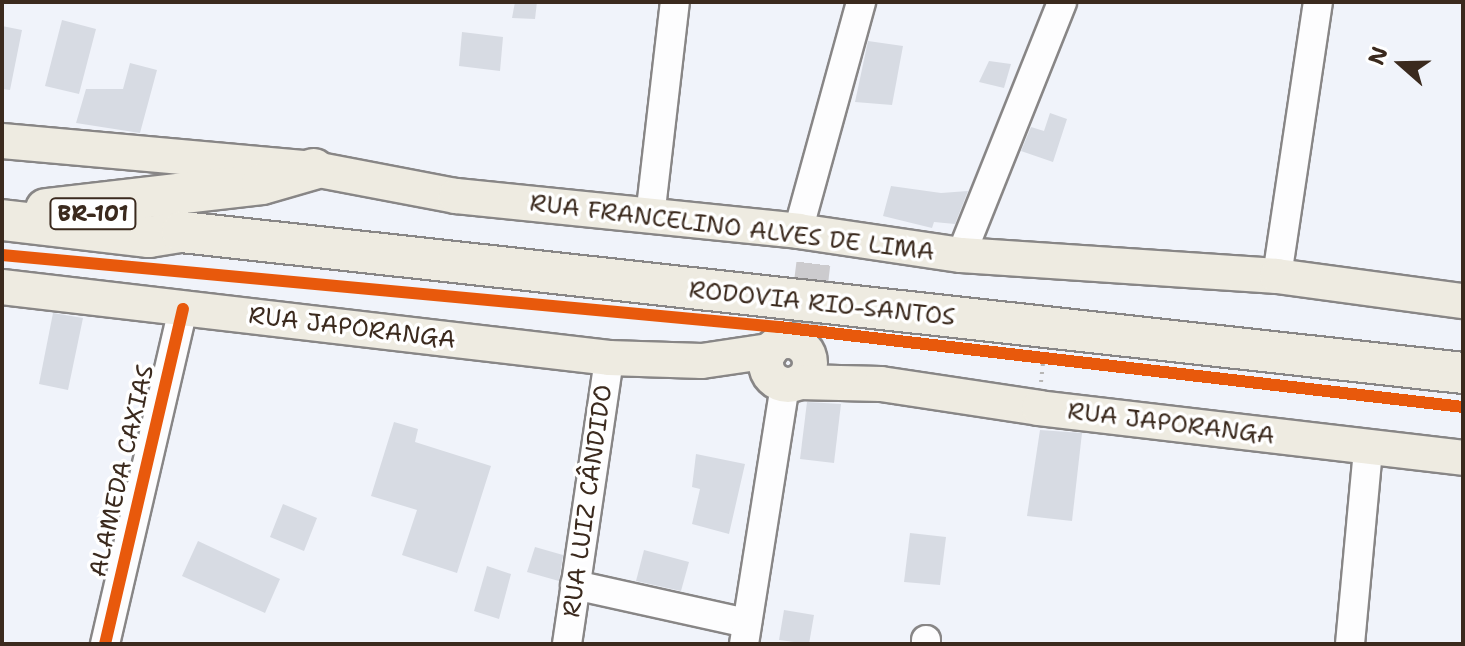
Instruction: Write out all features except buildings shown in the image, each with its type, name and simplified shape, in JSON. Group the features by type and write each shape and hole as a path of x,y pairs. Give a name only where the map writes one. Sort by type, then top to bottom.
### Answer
{"highway":[{"path":"14,212 262,184 314,169"},
{"name":"RODOVIA RIO-SANTOS","path":"14,212 149,237 182,232 1044,352 1463,373"}],"main road":[{"name":"RUA FRANCELINO ALVES DE LIMA","path":"2,141 314,169 456,196 798,231 961,255 1277,276 1463,301"},
{"name":"RUA JAPORANGA","path":"2,287 609,358 702,361 1039,408 1463,458"}],"street":[{"path":"650,217 675,2"},
{"path":"798,231 861,2"},
{"path":"961,255 1062,2"},
{"path":"1277,276 1318,2"},
{"name":"ALAMEDA CAXIAS","path":"105,644 183,309"},
{"name":"RUA LUIZ CÂNDIDO","path":"567,644 609,358"},
{"path":"575,585 746,633 788,372"},
{"path":"1350,644 1368,449"}],"path":[{"path":"1039,408 1044,352"}],"tunnel":[{"path":"803,348 817,234"}],"cycle path":[{"path":"2,255 779,327 1463,407"},
{"path":"105,644 183,309"}]}
